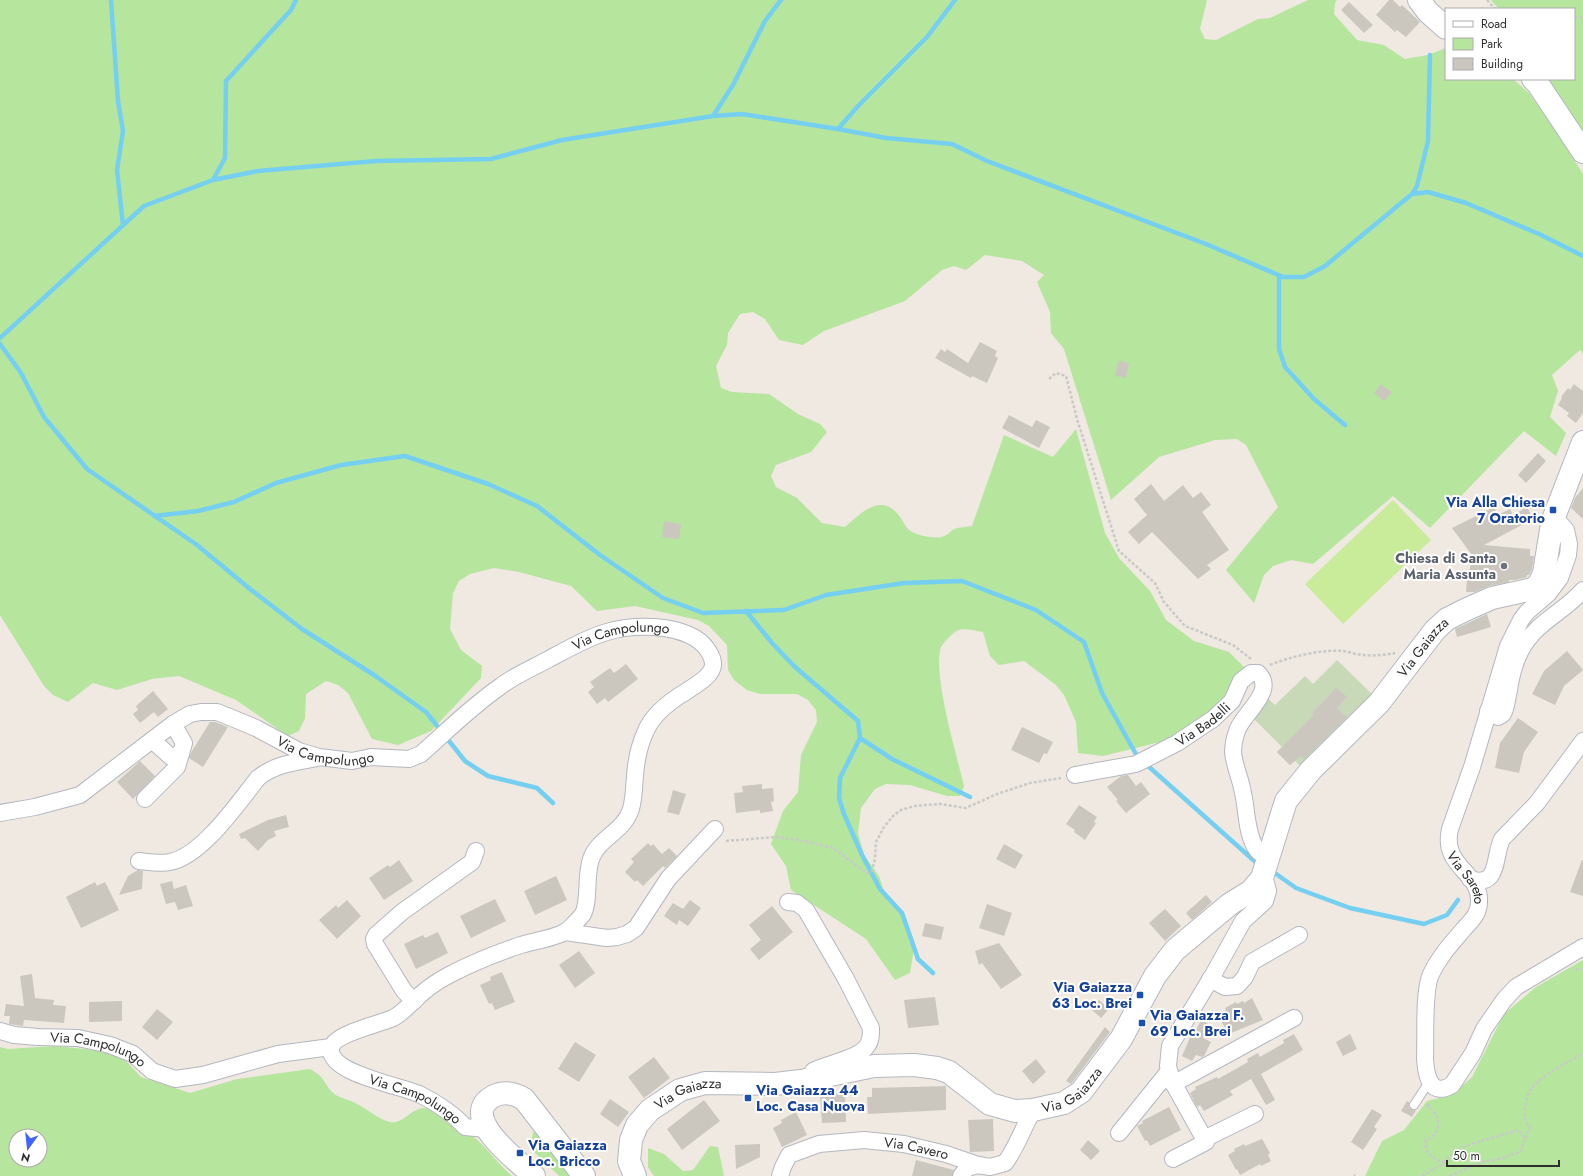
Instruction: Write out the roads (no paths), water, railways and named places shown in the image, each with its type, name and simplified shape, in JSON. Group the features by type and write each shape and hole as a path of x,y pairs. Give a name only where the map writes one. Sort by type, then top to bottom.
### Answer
{"main road":[{"path":"1418,0 1428,12 1445,27"},
{"path":"1534,80 1583,152"},
{"name":"Via Gaiazza","path":"635,1176 629,1161 632,1140 637,1125 650,1110 680,1090 705,1083 775,1084 874,1066 914,1065 937,1068 949,1072 990,1104 1014,1111 1033,1110 1064,1103 1081,1092 1121,1039 1155,976 1175,950 1230,904 1251,891 1262,878 1286,801 1311,770 1379,703 1435,630 1447,619 1492,598 1533,589 1536,587 1542,579 1544,573 1554,518 1583,442"},
{"path":"534,1176 496,1141 486,1129 482,1112 484,1106 498,1094 511,1093 524,1099 584,1176"}],"street":[{"name":"Via Sareto","path":"1429,1082 1425,1068 1425,1059 1427,993 1430,976 1440,958 1476,915 1479,902 1479,894 1470,878 1449,850 1448,836 1472,767 1508,646 1521,620 1527,612 1555,587 1560,578 1569,549 1569,537 1566,530 1554,518"},
{"path":"1488,711 1498,717 1503,714 1516,661 1533,631 1568,606 1583,590"},
{"name":"Via Campolungo","path":"0,813 35,807 80,795 173,724 190,714 217,712 256,728 299,751 319,757 352,761 370,757 409,759 421,754 480,701 504,684 599,633 628,627 655,627 676,629 693,637 704,645 713,661 712,668 708,675 699,683 674,699 653,718 645,733 635,772 634,799 630,812 622,826 609,836 591,856 587,874 583,914 565,932 518,946 482,959 434,983 404,1011 395,1017 343,1036 333,1043 331,1047 330,1051 335,1060 349,1070 419,1094 459,1120 465,1127 486,1129"},
{"name":"Via Badelli","path":"1075,775 1136,764 1177,743 1213,719 1232,701 1241,681 1251,673 1258,673 1262,677 1264,685 1261,696 1237,728 1233,752 1243,793 1250,836 1255,847 1260,853 1269,857"},
{"path":"145,799 177,767 184,743 173,724"},
{"path":"152,740 171,757 181,754"},
{"path":"1470,878 1483,881 1491,877 1495,869 1502,839 1514,829 1548,790 1583,741"},
{"path":"139,861 170,862 189,854 214,833 258,778 266,772 279,765 319,757"},
{"path":"565,932 607,938 627,934 636,928 668,879 719,835"},
{"path":"414,1001 404,991 375,944 374,939 376,935 402,912 472,862 476,851"},
{"path":"1173,1159 1206,1142 1171,1078 1168,1066 1170,1046 1243,921 1265,901 1268,891 1266,883 1262,878"},
{"name":"Via Gaiazza","path":"788,902 797,903 806,910 846,979 871,1028 871,1037 867,1047 859,1053 816,1070 806,1075 801,1080"},
{"path":"1210,979 1225,987 1237,986 1245,978 1252,962 1299,935"},
{"path":"1429,1082 1437,1088 1448,1088 1452,1085 1473,1053 1484,1029 1504,1000 1516,987 1583,947"},
{"path":"1119,1133 1171,1078 1294,1018"},
{"name":"Via Campolungo","path":"0,1031 38,1037 78,1038 110,1045 132,1054 152,1071 175,1079 202,1075 278,1054 331,1047"},
{"name":"Via Cavero","path":"780,1176 790,1155 819,1144 864,1140 904,1144 946,1154 978,1166 990,1167 1005,1163 1013,1152 1033,1110"},
{"path":"1204,1138 1255,1114"},
{"path":"961,1176 967,1168 978,1166"}],"lane":[{"path":"1414,1106 1429,1082"}],"waterway":[{"path":"111,0 118,101 123,131 117,170 123,225"},
{"path":"213,180 225,158 226,81 291,10 296,0"},
{"path":"713,116 733,85 765,21 781,0"},
{"path":"838,129 859,105 927,37 955,0"},
{"path":"1412,194 1417,186 1428,141 1430,55"},
{"path":"0,338 144,206 213,180 258,171 376,161 491,159 562,140 713,116 742,114 886,138 952,144 987,161 1206,244 1283,277 1304,277 1325,266 1412,194 1428,192 1466,203 1539,234 1583,256"},
{"path":"1279,275 1279,349 1285,367 1314,399 1345,425"},
{"path":"0,344 21,373 44,417 87,469 197,545 250,589 302,629 374,675 426,712 465,761 488,776 537,788 553,803"},
{"path":"154,516 198,511 234,502 276,483 341,465 405,456 488,484 537,506 600,555 663,598 703,613 784,610 826,595 904,583 962,581 1036,610 1084,642 1102,693 1137,756"},
{"path":"746,611 772,643 795,667 858,721 860,738 840,778 839,798 844,814 862,855 880,889 902,913 918,959 933,973"},
{"path":"860,738 892,759 970,797"},
{"path":"1148,766 1260,866"},
{"path":"1272,871 1296,888 1350,908 1424,924 1447,915 1458,900"}],"place":[{"name":"Via Alla Chiesa 7 Oratorio","path":"1553,510"},
{"name":"Chiesa di Santa Maria Assunta","path":"1504,566"},
{"name":"Via Gaiazza 63 Loc. Brei","path":"1140,995"},
{"name":"Via Gaiazza F. 69 Loc. Brei","path":"1142,1023"},
{"name":"Via Gaiazza 44 Loc. Casa Nuova","path":"748,1098"},
{"name":"Via Gaiazza Loc. Bricco","path":"520,1153"}]}
